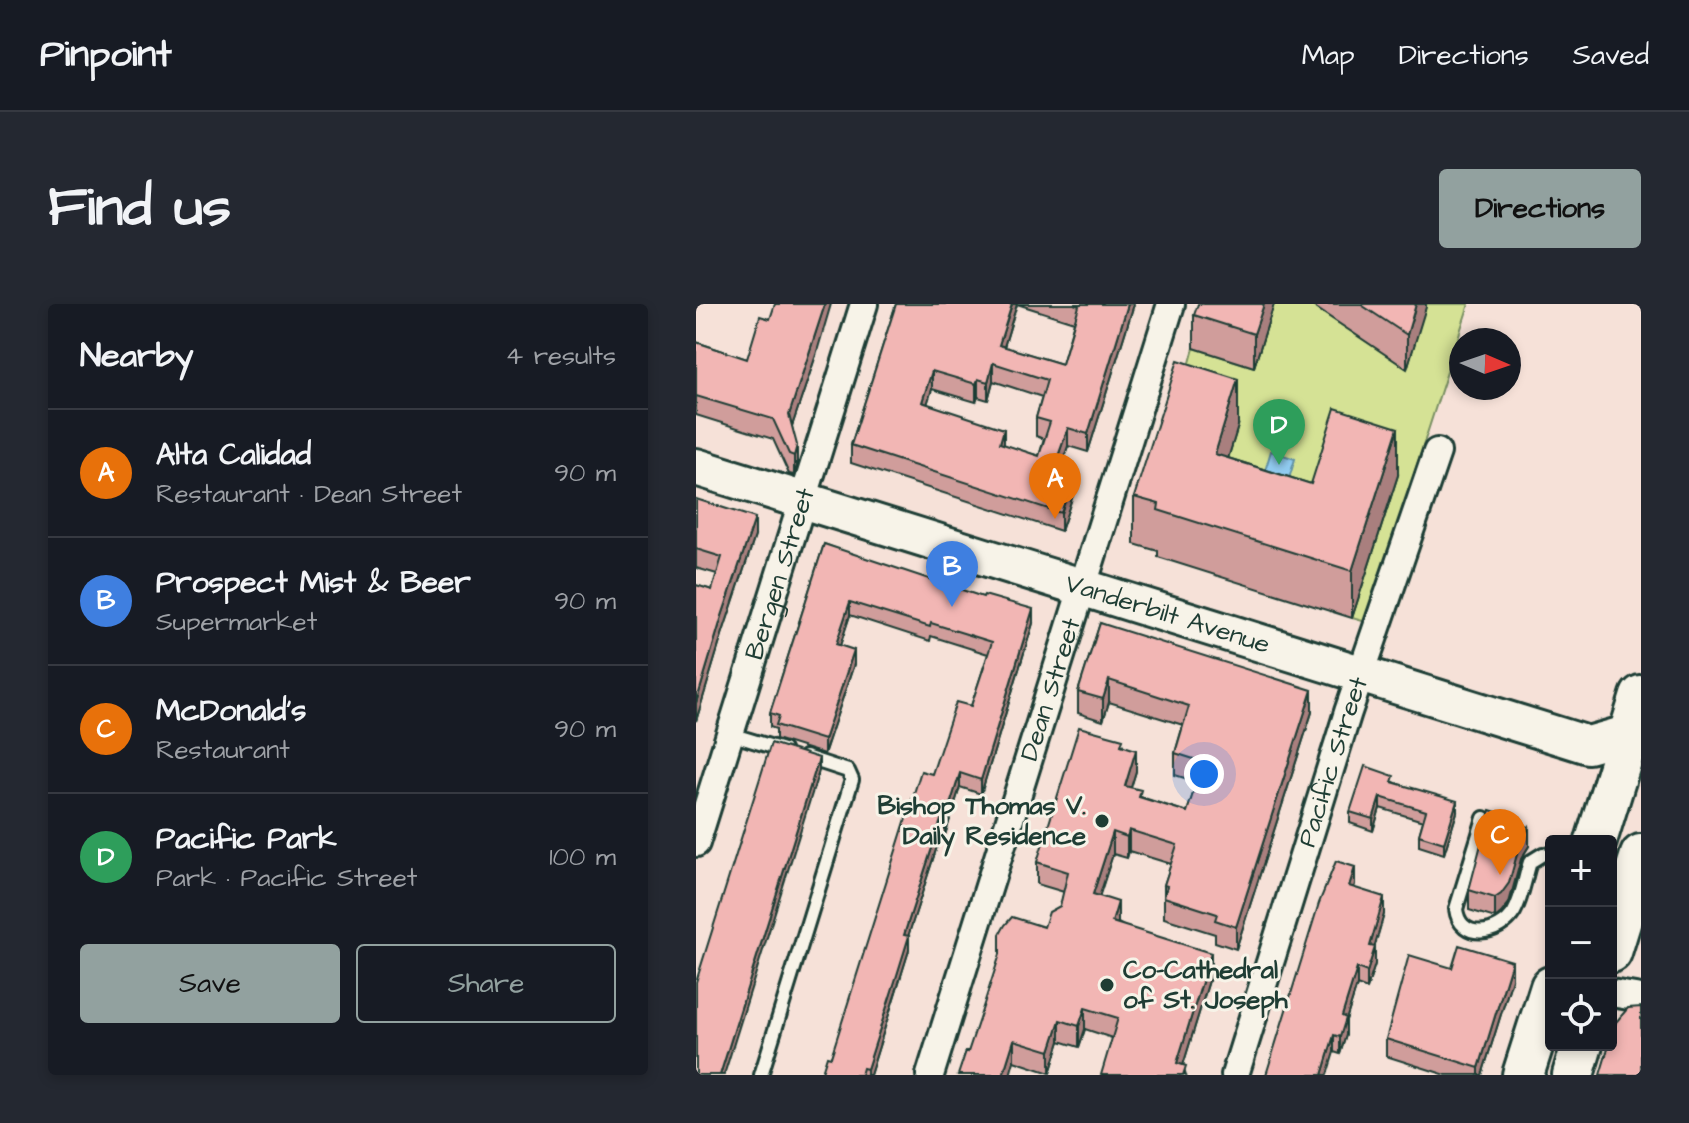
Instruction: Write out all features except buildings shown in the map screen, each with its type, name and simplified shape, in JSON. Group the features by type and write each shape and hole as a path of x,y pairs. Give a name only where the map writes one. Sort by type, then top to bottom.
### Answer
{"main road":[{"name":"Vanderbilt Avenue","path":"696,467 1588,745 1635,732"},
{"path":"1598,835 1635,732 1641,696"},
{"path":"1617,933 1641,855"},
{"path":"1523,1075 1545,1006"},
{"path":"1573,1075 1580,1051"}],"street":[{"name":"Bergen Street","path":"696,843 864,304"},
{"name":"Dean Street","path":"930,1075 1171,304"},
{"name":"Pacific Street","path":"1235,1075 1361,676 1437,452"},
{"path":"1617,994 1641,998"}],"lane":[{"path":"730,734 848,771 852,780 761,1075"},
{"path":"1484,818 1456,909 1460,924 1467,929 1477,933 1490,931 1504,923 1514,911 1530,862 1543,854"}],"green space":[{"path":"1274,304 1310,304 1406,368 1421,304 1469,304 1461,328 1449,328 1449,366 1366,622 1352,618 1311,531 1215,501 1178,407 1194,348 1254,367"}],"water":[{"path":"1271,451 1295,459 1279,511 1255,504"}],"place":[{"name":"Pacific Park","path":"1279,465"},
{"name":"Alta Calidad","path":"1055,519"},
{"name":"Prospect Mist & Beer","path":"952,607"},
{"name":"Bishop Thomas V. Daily Residence","path":"1102,821"},
{"name":"McDonald's","path":"1500,875"},
{"name":"Co-Cathedral of St. Joseph","path":"1107,985"}]}
